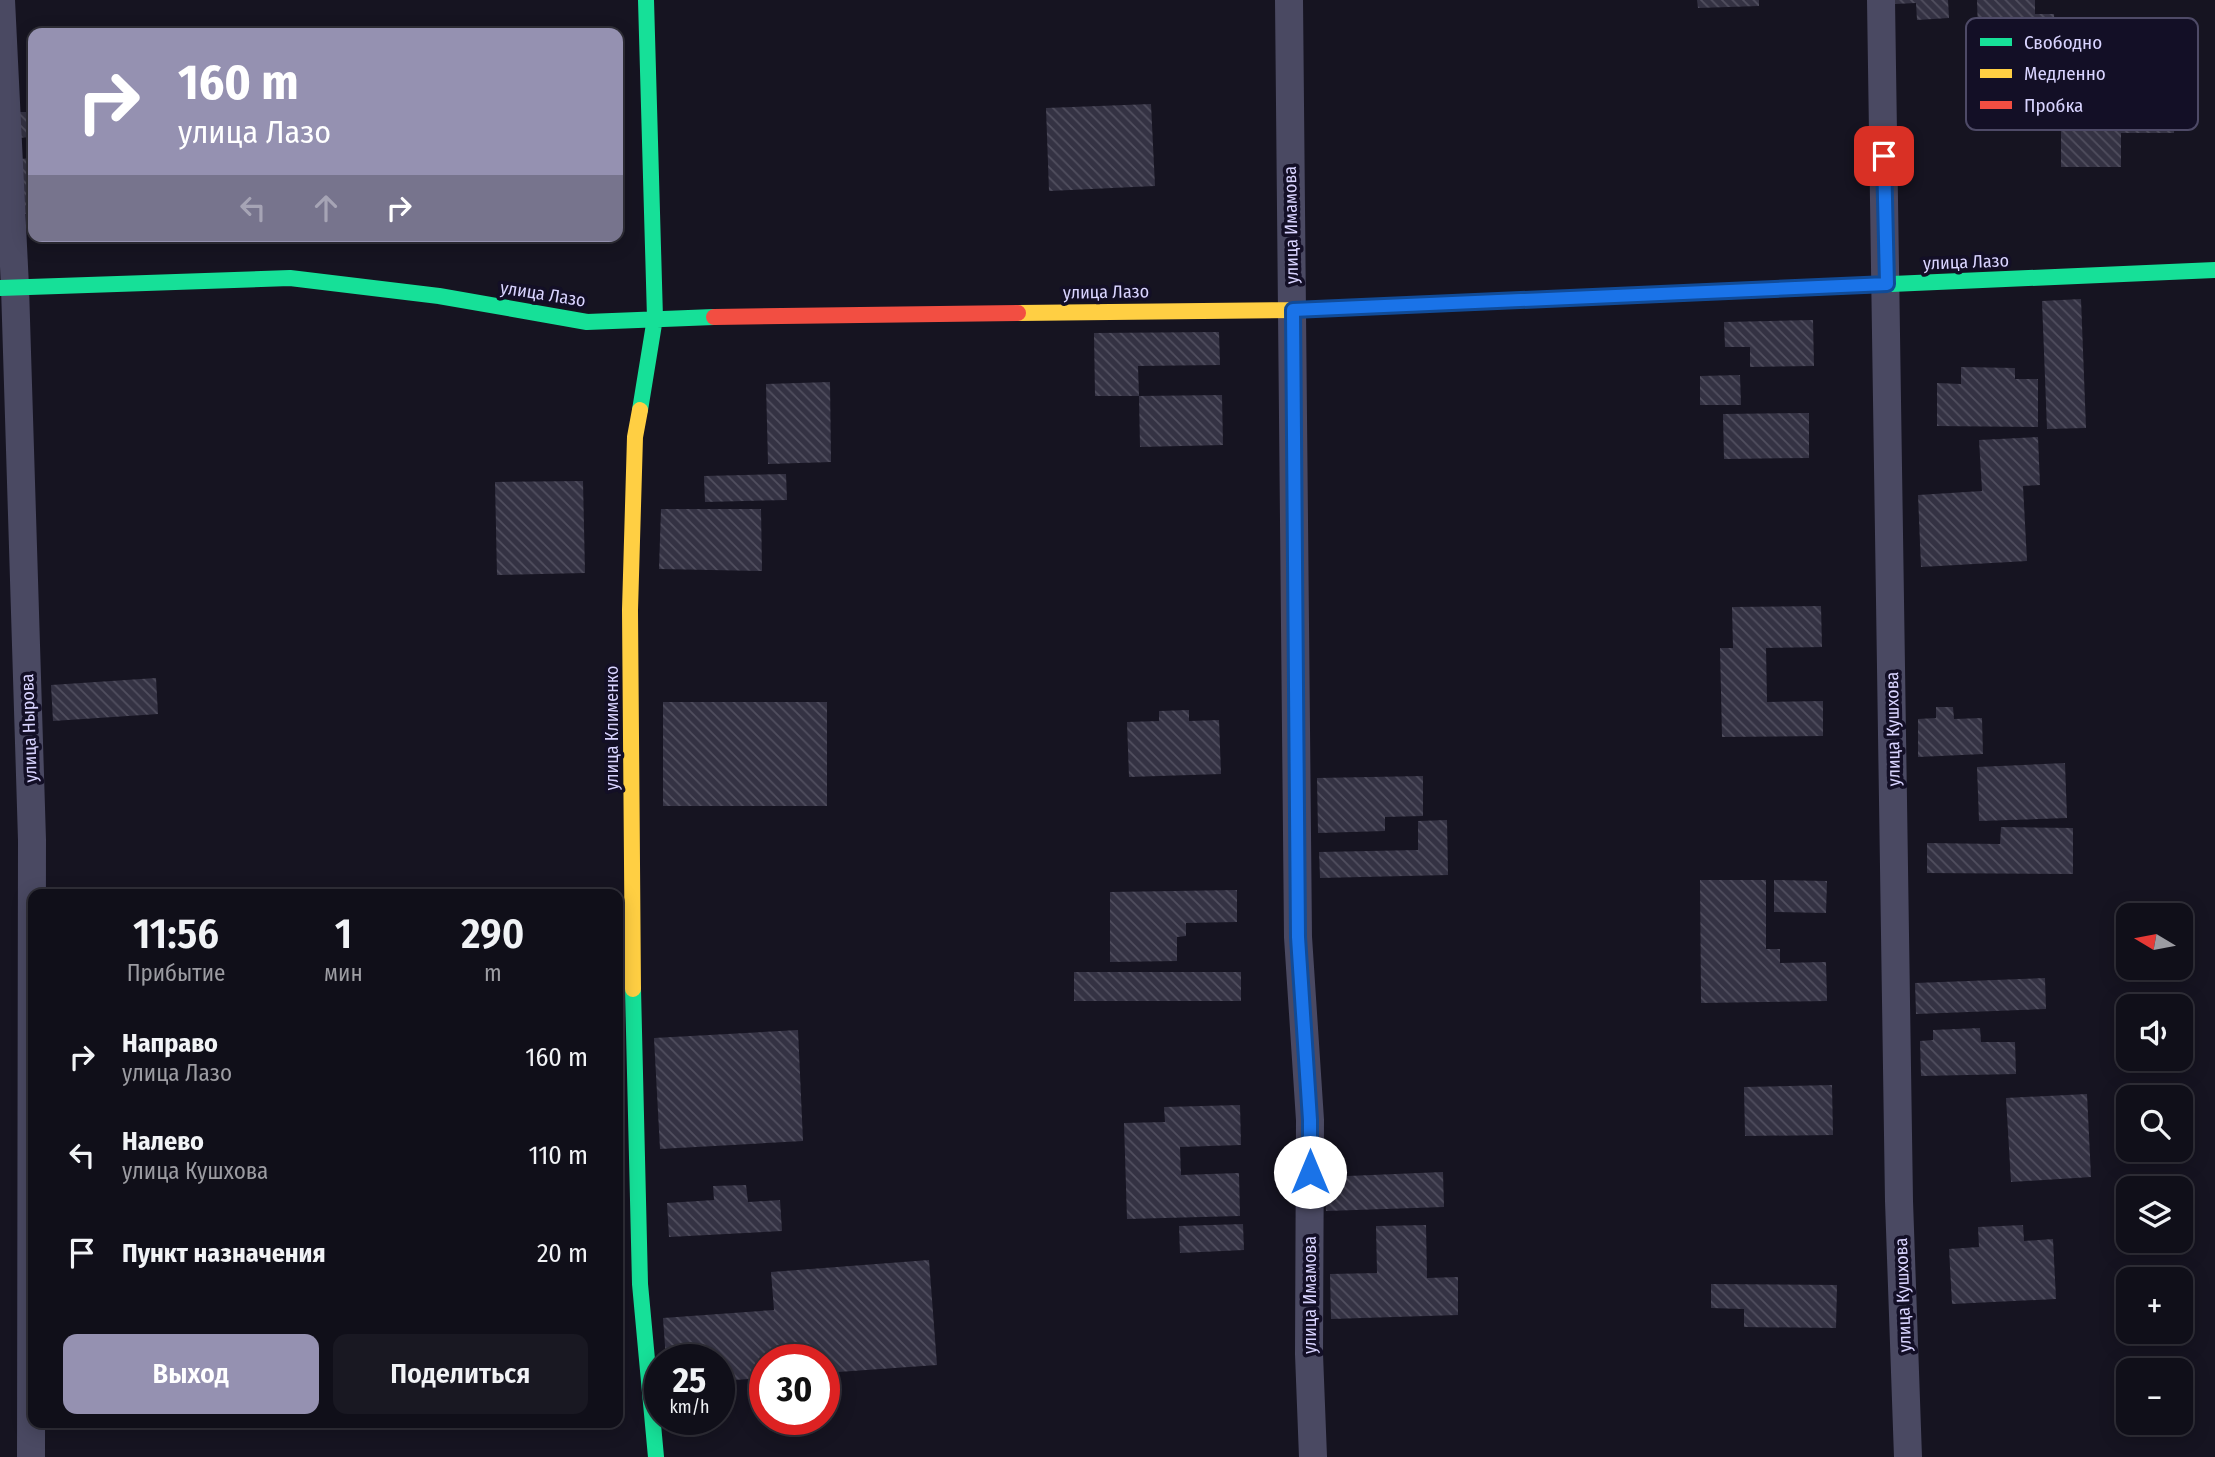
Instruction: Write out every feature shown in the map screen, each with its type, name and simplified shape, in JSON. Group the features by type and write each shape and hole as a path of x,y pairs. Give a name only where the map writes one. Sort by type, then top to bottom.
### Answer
{"street":[{"name":"улица Нырова","path":"1,0 8,287 32,889"},
{"name":"улица Клименко","path":"646,0 655,318 635,437 630,624 633,1009 639,1257 656,1457"},
{"name":"улица Имамова","path":"1289,0 1298,937 1310,1120 1309,1354 1313,1457"},
{"name":"улица Кушхова","path":"1881,0 1899,1201 1908,1457"},
{"name":"улица Лазо","path":"8,287 290,278 439,296 587,322 655,318 1293,310 2215,270"},
{"name":"улица Нырова","path":"31,1428 31,1457"}],"building":[{"path":"1697,0 1759,0 1759,6 1698,8"},
{"path":"1895,0 1948,0 1949,18 1917,20 1916,3 1895,4"},
{"path":"1977,0 2035,0 2035,14 2054,14 2054,18 1978,18"},
{"path":"1151,104 1155,186 1049,191 1046,108"},
{"path":"17,112 28,112 28,137 17,138"},
{"path":"2061,130 2174,130 2174,133 2121,133 2121,167 2061,167"},
{"path":"28,158 28,214 20,214 18,159"},
{"path":"2081,299 2086,428 2047,429 2042,301"},
{"path":"1813,320 1814,366 1750,367 1750,347 1725,347 1724,322"},
{"path":"1219,332 1220,365 1138,366 1139,396 1095,396 1094,333"},
{"path":"1961,367 2015,368 2015,379 2038,379 2038,427 1937,426 1937,383 1961,384"},
{"path":"1740,375 1741,405 1700,405 1700,376"},
{"path":"830,382 831,462 768,464 766,384"},
{"path":"1222,395 1223,445 1140,447 1139,396"},
{"path":"1809,413 1809,458 1724,459 1723,414"},
{"path":"2038,437 2040,485 2023,486 2027,561 1921,567 1918,495 1982,491 1979,440"},
{"path":"786,474 787,500 705,502 704,476"},
{"path":"583,481 585,573 497,575 495,482"},
{"path":"661,509 761,509 762,571 659,569"},
{"path":"1821,606 1822,647 1766,648 1767,702 1823,701 1823,736 1722,737 1720,648 1733,648 1732,607"},
{"path":"156,678 158,714 53,721 51,685"},
{"path":"663,702 827,702 827,806 663,806"},
{"path":"1936,707 1953,707 1954,719 1982,718 1983,754 1918,757 1918,719 1936,718"},
{"path":"1189,710 1189,721 1219,720 1221,774 1129,777 1127,722 1159,721 1159,711"},
{"path":"2065,763 2067,818 1979,821 1977,767"},
{"path":"1423,776 1423,816 1385,817 1385,831 1318,833 1317,778"},
{"path":"1447,820 1448,875 1320,878 1319,852 1418,850 1418,821"},
{"path":"2001,827 2073,828 2073,874 1927,873 1927,843 2000,844"},
{"path":"1700,880 1766,880 1766,949 1780,949 1780,963 1826,962 1827,1001 1701,1003"},
{"path":"1774,880 1827,881 1826,913 1774,912"},
{"path":"1237,890 1237,922 1186,923 1186,936 1177,937 1177,961 1110,962 1110,892"},
{"path":"1074,972 1241,972 1241,1001 1074,1001"},
{"path":"2045,978 2046,1009 1916,1014 1915,983"},
{"path":"1980,1028 1981,1042 2015,1042 2016,1074 1921,1076 1920,1041 1933,1040 1933,1030"},
{"path":"798,1030 803,1141 660,1149 654,1038"},
{"path":"1832,1085 1833,1135 1745,1136 1744,1087"},
{"path":"2087,1094 2091,1177 2011,1182 2006,1098"},
{"path":"1240,1105 1241,1145 1180,1147 1181,1175 1239,1173 1240,1216 1127,1219 1124,1123 1165,1122 1164,1107"},
{"path":"1443,1172 1444,1207 1326,1211 1324,1177"},
{"path":"746,1185 748,1202 780,1200 782,1231 669,1237 667,1203 714,1200 713,1186"},
{"path":"1243,1224 1244,1250 1180,1253 1179,1226"},
{"path":"1426,1225 1427,1278 1458,1277 1458,1315 1331,1319 1330,1274 1377,1273 1376,1226"},
{"path":"2023,1225 2024,1241 2053,1239 2056,1299 1952,1304 1949,1249 1979,1247 1978,1227"},
{"path":"929,1260 937,1365 840,1372 840,1344 749,1344 749,1379 735,1380 735,1344 665,1344 663,1318 774,1310 771,1272"},
{"path":"1711,1284 1837,1285 1836,1328 1744,1327 1744,1309 1711,1308"}],"traffic: fast":[{"path":"640,410 655,318 646,0"},
{"path":"1524,300 2215,270"},
{"path":"0,288 290,278 439,296 587,322 714,317"},
{"path":"633,989 640,1284 656,1457"}],"traffic: slow":[{"path":"1018,313 1293,310 1524,300"},
{"path":"633,989 630,610 635,437 640,410"}],"traffic: jam":[{"path":"714,317 1018,313"}],"route":[{"path":"1310,1172 1310,1120 1298,937 1293,310 1887,284 1884,156"}]}
